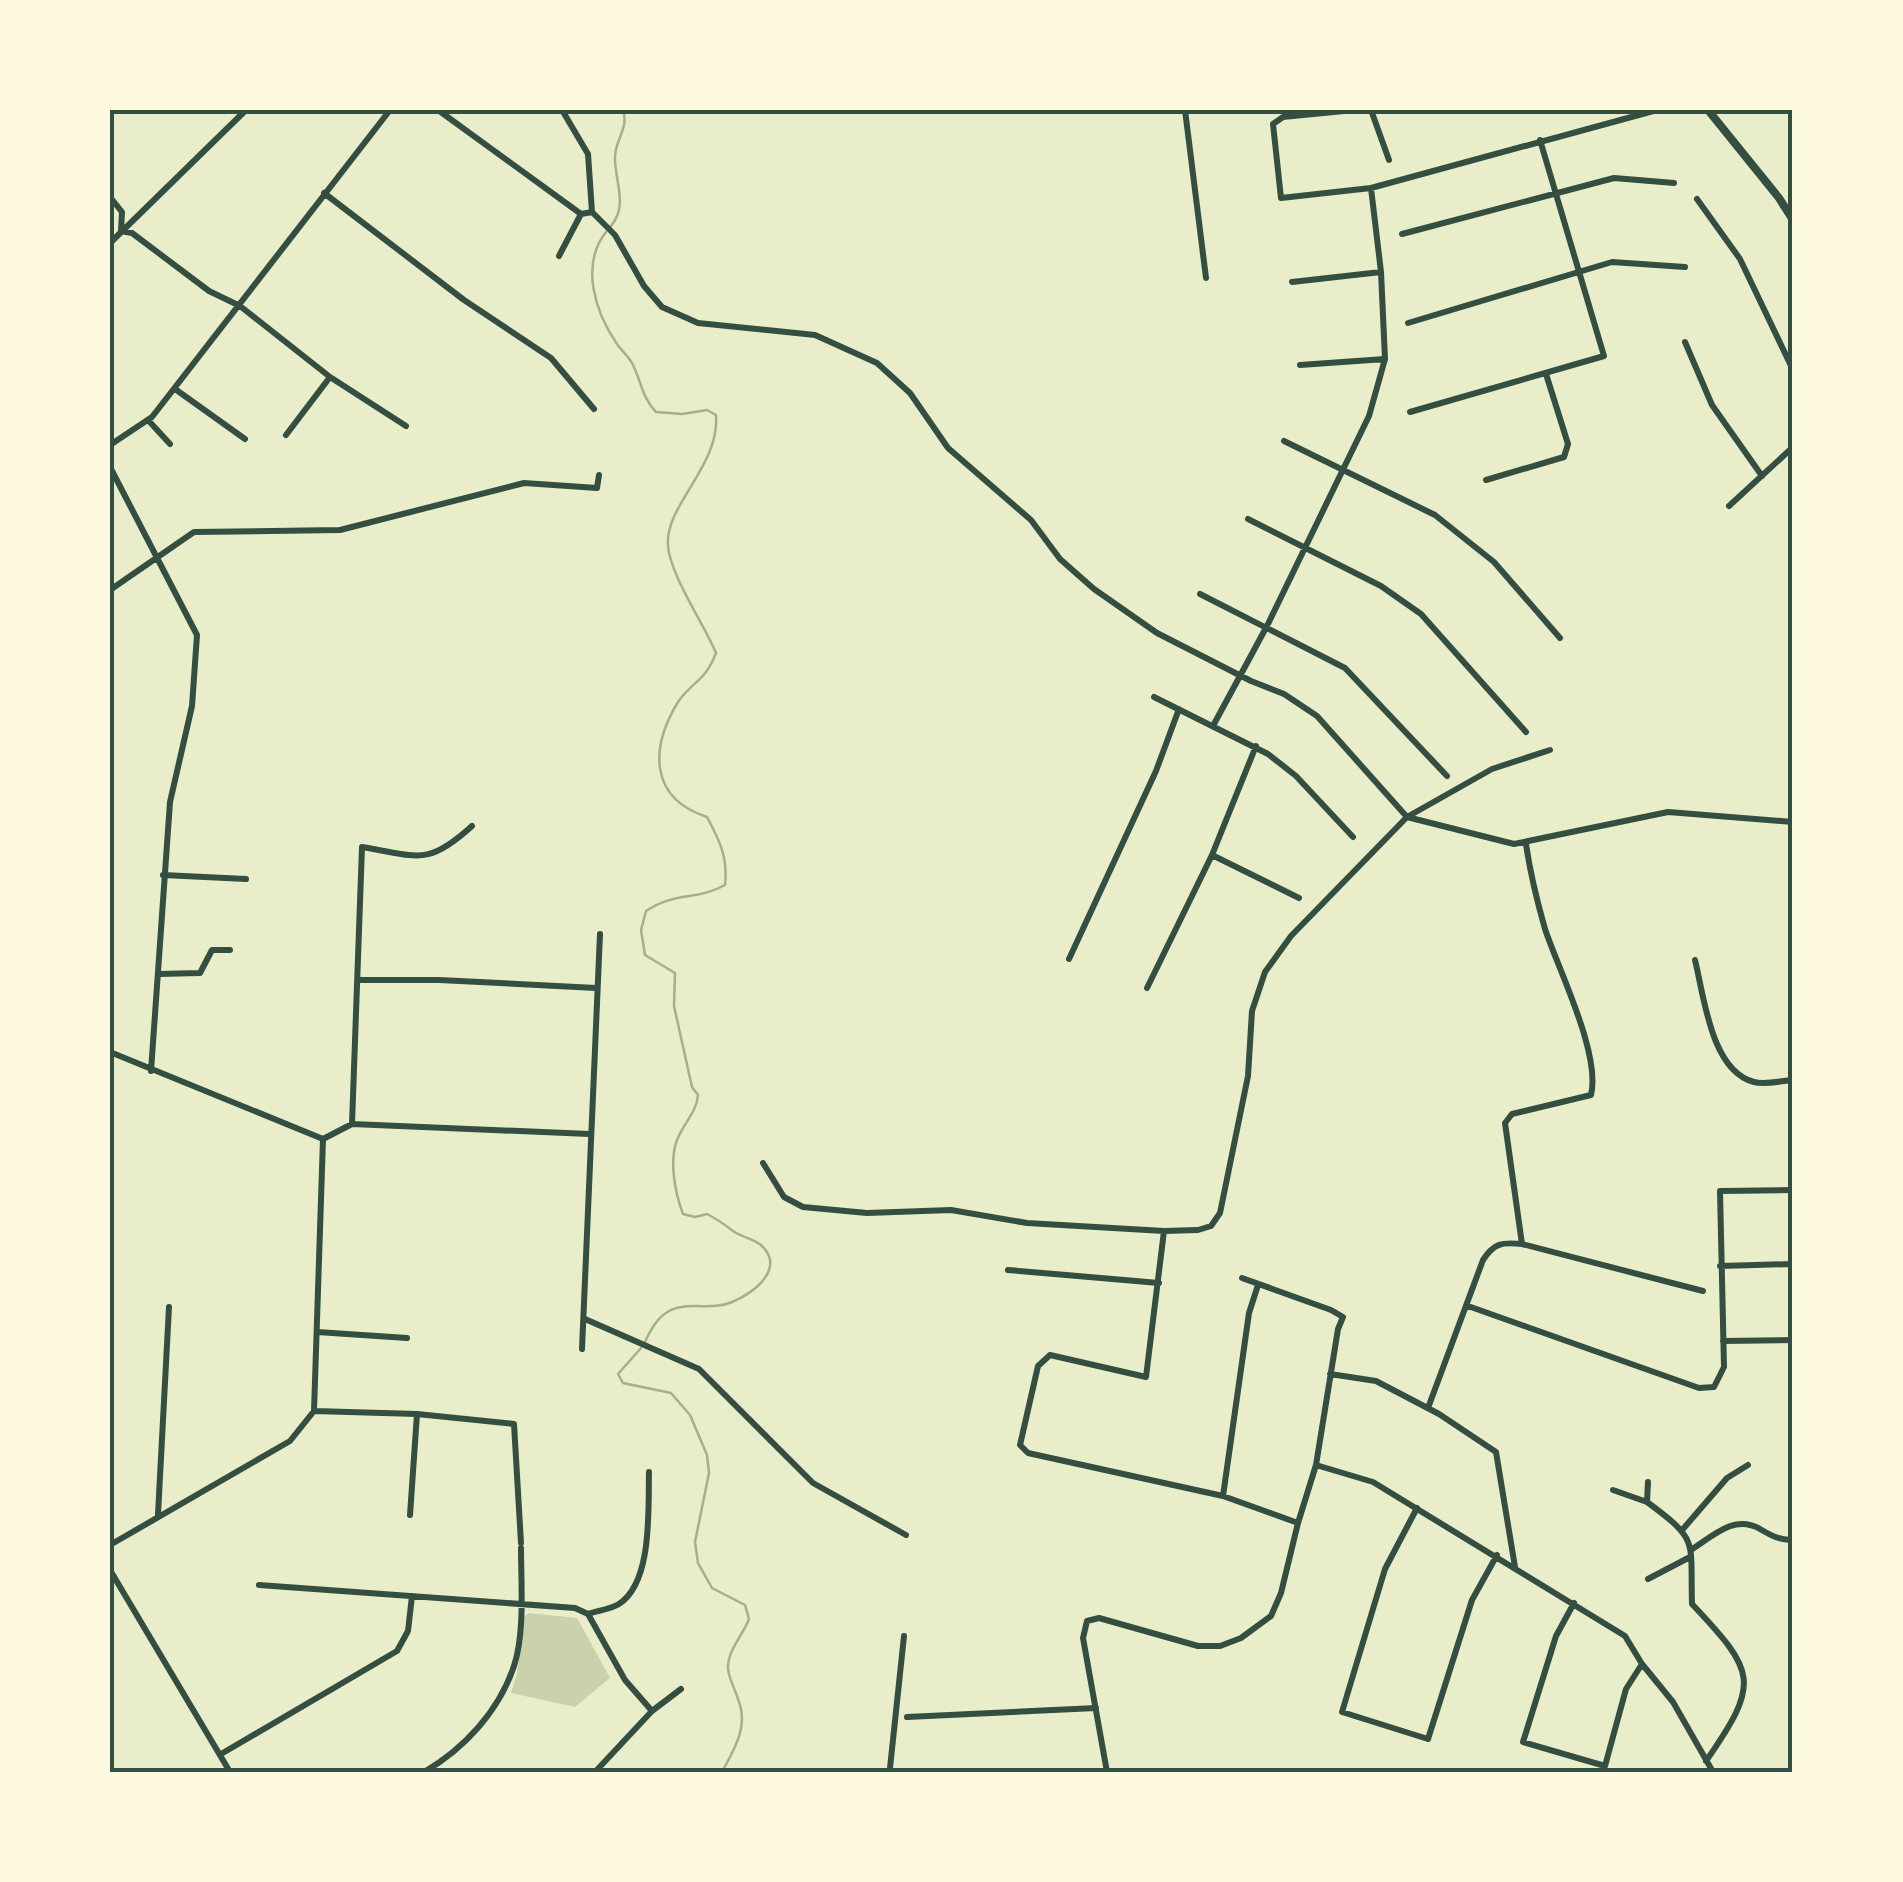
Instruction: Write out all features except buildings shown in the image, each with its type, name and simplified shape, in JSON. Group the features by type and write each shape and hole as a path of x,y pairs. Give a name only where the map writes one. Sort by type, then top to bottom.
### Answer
{"street":[{"path":"110,243 246,110"},
{"path":"110,445 148,420 175,389 390,110"},
{"path":"438,110 581,214 592,212"},
{"path":"562,110 588,154 592,212 613,234 644,286 662,307 698,323 815,335 876,363 910,394 948,448 1031,520 1060,559 1094,589 1156,632 1284,694 1316,716 1407,817 1504,843 1526,844 1668,812 1793,822"},
{"path":"1185,110 1206,278"},
{"path":"1354,110 1284,117 1273,124 1280,198 1370,188 1656,110"},
{"path":"1371,110 1389,160"},
{"path":"1708,110 1793,220"},
{"path":"1410,412 1604,356 1540,140"},
{"path":"1402,234 1614,178 1674,183"},
{"path":"1214,724 1267,626 1369,416 1385,359 1381,272 1370,188"},
{"path":"324,193 464,300 551,358 594,408"},
{"path":"110,197 122,212 122,230"},
{"path":"1697,199 1740,259 1793,370"},
{"path":"559,256 581,214"},
{"path":"122,230 132,233 210,291 240,306 330,377 406,426"},
{"path":"1408,323 1612,262 1686,267"},
{"path":"1292,282 1381,272"},
{"path":"1685,342 1712,404 1762,476"},
{"path":"1300,365 1385,359"},
{"path":"1486,480 1564,457 1568,444 1546,374"},
{"path":"286,436 330,377"},
{"path":"175,389 245,439"},
{"path":"148,420 170,444"},
{"path":"1284,442 1435,515 1494,562 1560,638"},
{"path":"1729,506 1793,447"},
{"path":"110,468 197,635 192,706 170,802 162,875 159,974 150,1072"},
{"path":"110,590 194,532 340,530 524,483 597,488 599,475"},
{"path":"1248,519 1382,586 1421,614 1526,732"},
{"path":"1200,594 1345,668 1447,776"},
{"path":"1154,697 1256,746 1296,776 1353,838"},
{"path":"1070,959 1156,771 1179,709"},
{"path":"1147,988 1212,856 1256,746"},
{"path":"763,1164 784,1197 803,1207 868,1213 951,1210 1027,1223 1164,1231 1211,1226 1220,1213 1248,1076 1252,1011 1265,972 1291,936 1407,817 1492,769 1550,750"},
{"path":"352,1124 362,847 411,856 438,853 472,826"},
{"path":"1522,1244 1504,1123 1512,1114 1591,1095 1594,1082 1581,1025 1544,925 1526,844"},
{"path":"1212,856 1299,898"},
{"path":"162,875 246,878"},
{"path":"582,1348 600,934"},
{"path":"159,974 200,973 212,950 230,950"},
{"path":"1696,960 1718,1052 1741,1076 1756,1083 1793,1080"},
{"path":"360,980 596,988"},
{"path":"110,1052 150,1072 324,1140"},
{"path":"324,1140 352,1124 590,1134"},
{"path":"110,1546 290,1441 314,1411 324,1140"},
{"path":"1468,1306 1698,1388 1714,1386 1724,1367 1720,1191 1793,1190"},
{"path":"1164,1231 1146,1376 1050,1355 1038,1366 1020,1444 1028,1452 1223,1496 1298,1523"},
{"path":"1428,1408 1482,1260 1490,1248 1502,1242 1703,1291"},
{"path":"1720,1266 1793,1264"},
{"path":"1008,1270 1159,1283"},
{"path":"1107,1772 1083,1638 1087,1621 1099,1618 1198,1646 1220,1646 1242,1638 1271,1616 1281,1594 1316,1465 1343,1317 1242,1278"},
{"path":"1223,1496 1249,1313 1258,1285"},
{"path":"158,1516 169,1307"},
{"path":"585,1319 699,1370 813,1483 906,1536"},
{"path":"317,1332 408,1338"},
{"path":"1723,1341 1793,1340"},
{"path":"1330,1374 1376,1381 1428,1408 1496,1452 1514,1567"},
{"path":"314,1411 416,1414 514,1424 521,1546 515,1664 491,1713 446,1759 424,1772"},
{"path":"410,1515 416,1414"},
{"path":"1683,1529 1727,1478 1748,1464"},
{"path":"1316,1465 1373,1482 1624,1636 1673,1702 1713,1772"},
{"path":"588,1614 621,1603 639,1576 646,1550 649,1472"},
{"path":"1647,1502 1648,1482"},
{"path":"1613,1490 1647,1502 1683,1529 1691,1553 1692,1604 1729,1643 1744,1668 1744,1690 1738,1708 1706,1761"},
{"path":"1417,1508 1386,1569 1342,1712 1428,1739 1472,1600 1497,1556"},
{"path":"1648,1579 1734,1523 1746,1523 1775,1538 1792,1540"},
{"path":"110,1570 230,1772"},
{"path":"259,1585 575,1608 588,1614 625,1680 652,1711"},
{"path":"221,1754 397,1650 408,1631 412,1596"},
{"path":"1574,1603 1556,1636 1524,1742 1605,1766 1626,1689 1642,1664"},
{"path":"892,1772 904,1636"},
{"path":"595,1772 652,1711 681,1689"},
{"path":"907,1717 1096,1708"}],"green space":[{"path":"529,1613 577,1618 610,1678 575,1707 511,1693 523,1617"}],"waterway":[{"path":"611,226 619,210 615,156 624,122 623,110"},
{"path":"606,232 598,245 592,274 597,303 609,331 632,363 648,401 656,412 682,414 707,410 716,415 710,451 675,515 668,545 680,584 716,653 669,719 660,770 674,797 707,817 724,858 725,885 657,905 646,911 641,930 645,955 675,973 674,1006 692,1087 698,1095 675,1148 675,1187 683,1214 707,1214 761,1245 770,1263 764,1280 749,1293 724,1305 669,1311 655,1324 645,1342"},
{"path":"641,1348 618,1374 623,1383 671,1393 690,1415 707,1455 709,1473 695,1542 698,1563 712,1588 745,1605 749,1619 728,1662 742,1718 739,1737 722,1772"}]}
